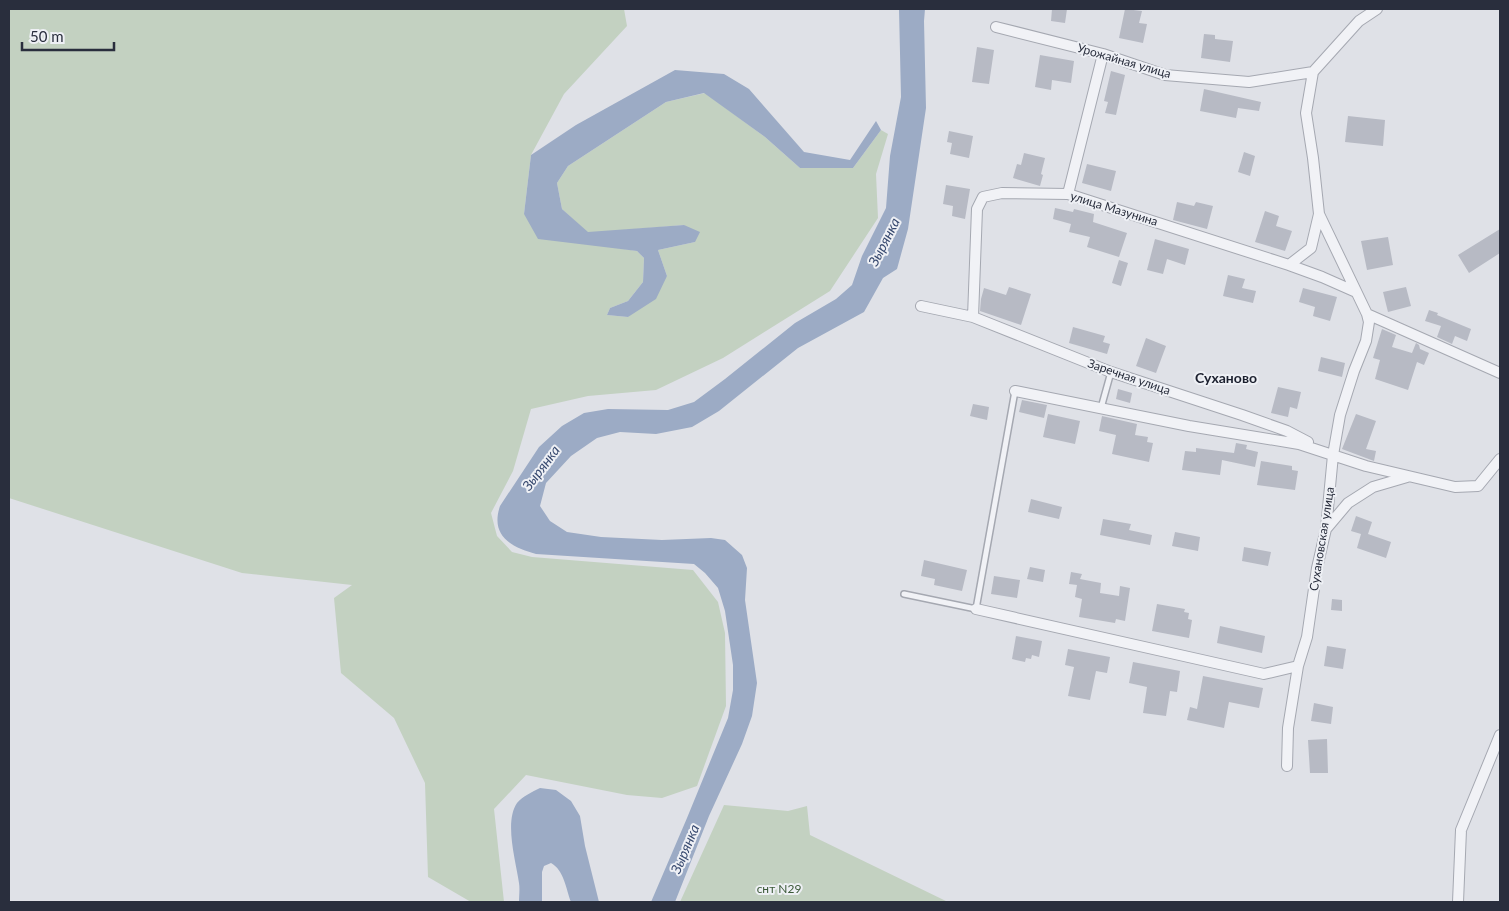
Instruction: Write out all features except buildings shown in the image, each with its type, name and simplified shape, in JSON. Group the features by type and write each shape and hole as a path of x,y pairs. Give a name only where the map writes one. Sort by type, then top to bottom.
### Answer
{"street":[{"path":"1313,72 1358,21 1377,9"},
{"name":"Урожайная улица","path":"996,27 1103,54 1165,74 1249,82 1313,72"},
{"path":"1068,194 1103,54"},
{"name":"Сухановская улица","path":"1287,766 1288,728 1298,666 1307,637 1317,568 1326,529 1333,455 1340,416 1354,370 1366,341 1369,322 1367,314 1319,214 1306,113 1313,72"},
{"name":"улица Мазунина","path":"974,317 977,209 982,197 1002,193 1068,194 1289,265 1356,292"},
{"path":"1289,265 1310,248 1319,214"},
{"name":"Заречная улица","path":"922,306 974,317 1111,372 1287,431 1333,455"},
{"path":"1367,314 1500,373"},
{"name":"Заречная улица","path":"1015,391 1189,426 1300,444 1366,466 1455,487 1478,486 1500,459"},
{"path":"1326,529 1348,503 1373,487 1408,476"},
{"path":"976,609 1264,674 1298,666"},
{"path":"1458,902 1461,830 1500,735"}],"lane":[{"path":"1101,408 1111,372"},
{"path":"904,594 976,609 1015,391"}],"green space":[{"path":"9,9 624,9 627,26 564,94 531,155 524,214 618,248 637,251 644,258 643,282 628,301 610,308 607,315 628,317 667,276 658,250 695,242 684,225 588,233 562,209 557,183 568,166 666,102 705,93 765,137 800,168 853,168 881,130 888,134 876,174 878,218 830,291 723,358 656,390 588,396 531,409 513,471 491,513 497,536 512,552 532,557 693,570 718,602 725,633 726,706 697,786 662,798 627,795 526,775 494,809 504,902 471,902 428,877 425,783 394,718 341,673 334,598 352,585 242,573 9,498"},
{"name":"снт N29","path":"724,805 788,811 807,806 810,835 948,902 680,902"}],"water":[{"name":"Зырянка","path":"899,9 925,9 926,108 908,229 897,269 883,278 864,312 798,348 719,411 692,427 656,434 620,432 597,438 571,456 546,483 540,506 550,521 567,532 601,537 662,540 711,538 725,540 742,555 747,568 745,600 757,683 752,716 675,902 651,902 728,718 733,690 733,665 725,611 718,588 694,564 536,554 518,548 500,533 498,516 500,506 539,447 562,426 584,413 608,409 668,410 694,402 795,323 836,299 852,285 862,256 886,208 890,156 901,97"},
{"path":"675,70 724,74 749,89 804,152 850,160 876,121 881,130 853,168 800,168 765,137 704,93 666,102 568,166 557,183 562,209 588,232 684,225 700,232 695,242 658,250 667,276 656,299 628,317 607,315 610,308 628,301 643,282 644,258 637,251 538,239 524,214 531,155 576,125"},
{"path":"540,788 556,790 571,801 580,816 585,846 599,902 571,902 562,875 551,863 544,866 542,872 542,902 519,902 519,885 512,842 511,820 517,803"}],"district":[{"name":"Суханово","path":"1226,378"}]}
